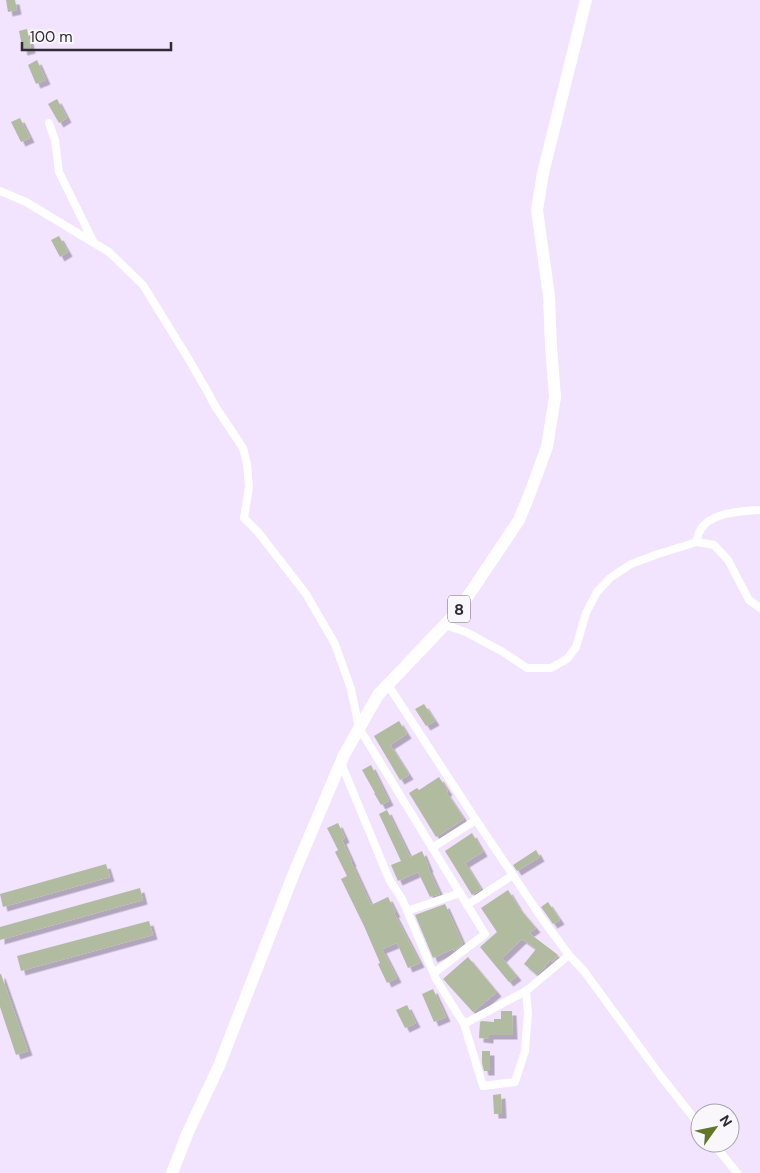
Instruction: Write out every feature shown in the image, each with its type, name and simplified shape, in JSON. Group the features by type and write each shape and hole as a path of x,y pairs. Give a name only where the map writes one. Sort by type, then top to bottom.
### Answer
{"main road":[{"name":"8","path":"172,1173 188,1132 219,1066 294,873 341,763 359,728 378,695 458,611 519,520 547,446 555,397 549,296 537,210 543,173 586,0"}],"street":[{"path":"48,122 55,140 60,172 94,243"},
{"path":"0,191 26,202 109,252 143,285 215,406 243,448 248,464 249,486 244,518 258,532 306,594 335,644 351,689 359,728 485,934 434,973"},
{"path":"697,542 697,536 703,525 718,516 740,511 760,510"},
{"path":"445,625 466,632 503,652 527,668 551,668 567,659 576,647 586,613 597,592 610,578 631,564 697,542 714,545 728,560 749,600 760,608"},
{"path":"388,685 543,920 569,955 584,971 690,1113"},
{"path":"341,763 389,879 403,901 436,979 464,1024 483,1086 515,1082 525,1051 528,1013 526,991"},
{"path":"432,848 476,820"},
{"path":"467,905 513,875"},
{"path":"407,911 460,893"},
{"path":"464,1024 526,991 569,955"},
{"path":"721,1153 737,1173"}],"building":[{"path":"6,0 15,0 17,10 8,12"},
{"path":"27,29 31,49 23,51 19,31"},
{"path":"37,60 46,80 36,84 28,65"},
{"path":"57,99 67,118 59,123 48,104"},
{"path":"20,118 30,138 21,142 11,122"},
{"path":"59,236 68,252 60,257 51,240"},
{"path":"424,704 435,721 426,726 415,709"},
{"path":"399,721 407,734 390,745 409,775 400,780 374,736"},
{"path":"371,765 389,801 381,805 362,770"},
{"path":"439,777 448,791 446,792 464,819 436,837 409,793 417,788 419,790"},
{"path":"387,810 410,857 422,851 440,894 430,897 418,872 398,881 391,865 401,861 379,814"},
{"path":"338,823 345,838 342,840 371,905 388,897 396,913 394,913 420,963 408,968 397,943 382,949 397,978 387,983 364,926 341,879 347,876 335,852 338,850 327,828"},
{"path":"472,833 483,852 465,863 481,889 472,895 445,851"},
{"path":"536,850 540,857 517,871 513,865"},
{"path":"106,864 110,877 3,907 0,894"},
{"path":"140,888 143,900 0,940 0,927"},
{"path":"508,890 519,908 536,928 529,933 558,955 552,962 550,960 537,975 524,964 536,949 522,939 502,958 517,976 509,982 480,947 497,932 481,908"},
{"path":"548,902 560,920 553,924 541,907"},
{"path":"445,904 463,944 454,951 453,949 433,958 415,915"},
{"path":"149,921 153,935 21,971 17,956"},
{"path":"468,957 497,992 473,1012 443,979"},
{"path":"0,974 28,1051 16,1055 0,1007"},
{"path":"433,989 446,1017 434,1022 422,994"},
{"path":"407,1005 416,1023 405,1028 396,1010"},
{"path":"501,1011 512,1011 513,1035 489,1035 489,1039 479,1038 480,1022 494,1022 494,1019 501,1019"},
{"path":"482,1051 490,1051 490,1071 484,1071"},
{"path":"501,1094 502,1114 494,1114 493,1095"}]}
